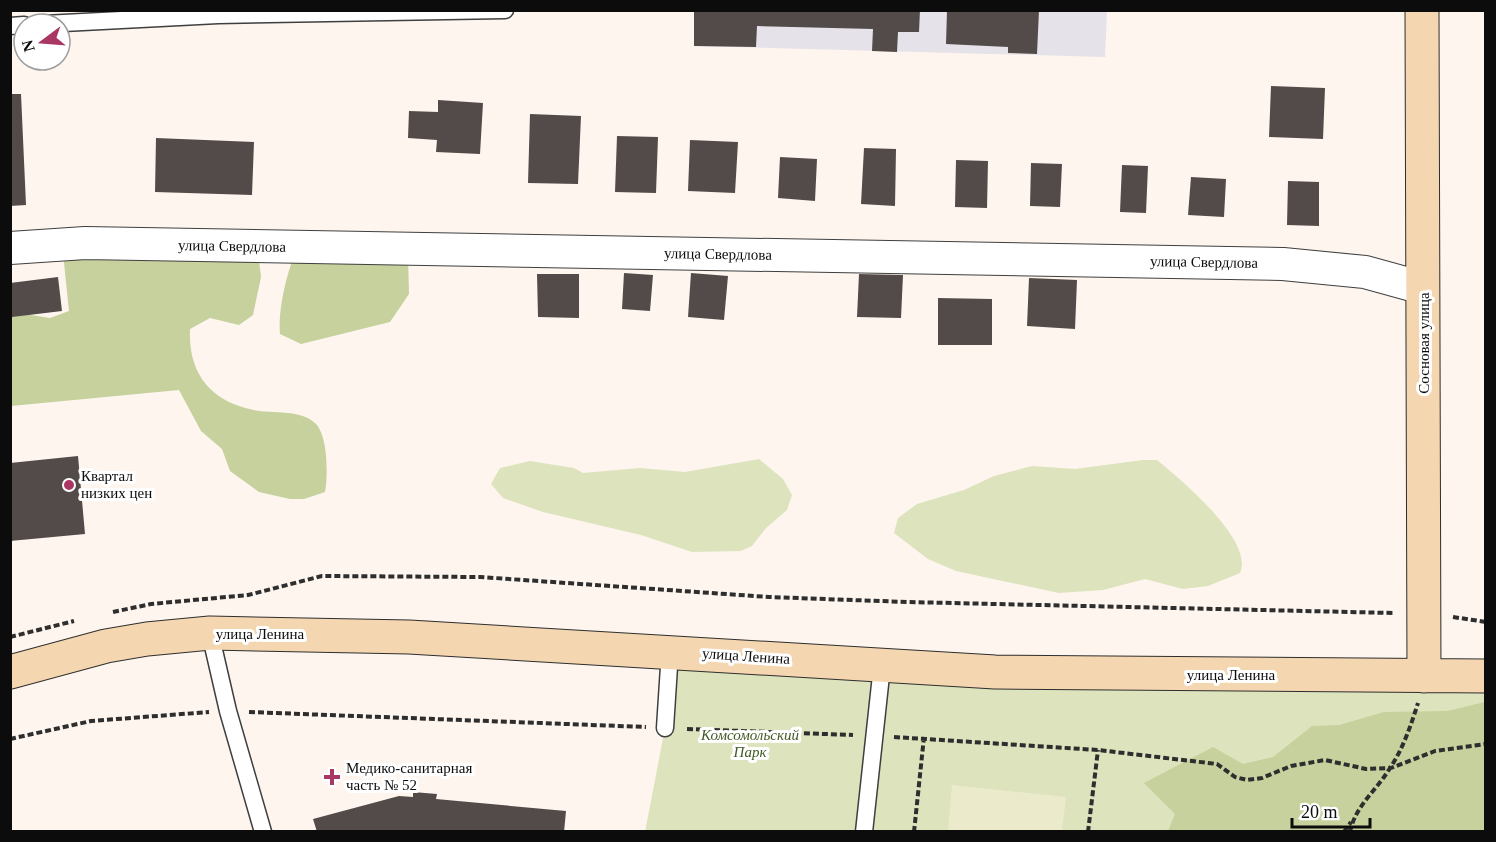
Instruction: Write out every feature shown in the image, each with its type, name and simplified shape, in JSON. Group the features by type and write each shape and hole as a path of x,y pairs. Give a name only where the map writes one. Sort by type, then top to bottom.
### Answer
{"main road":[{"name":"Сосновая улица","path":"1422,10 1424,676"},
{"name":"улица Ленина","path":"10,672 106,646 147,639 210,633 410,637 1018,673 1485,676"}],"street":[{"name":"улица Свердлова","path":"10,248 109,244 1283,264 1365,272 1423,288"}],"lane":[{"path":"72,23 218,15 505,10"},
{"path":"210,633 228,711 263,831"},
{"path":"665,728 670,651"},
{"path":"864,831 872,736 882,666"}],"path":[{"path":"107,614 151,604 248,594 322,576 480,577 769,597 907,602 1424,613 1485,622"},
{"path":"10,637 86,619"},
{"path":"1344,831 1391,768 1411,724 1424,676"},
{"path":"10,739 91,721 228,711 924,737 1098,750 1217,764 1234,777 1247,780 1325,760 1366,768 1391,768 1435,751 1485,744"},
{"path":"914,831 924,737"},
{"path":"1088,831 1098,750"},
{"path":"1350,831 1352,822"}],"shaded area":[{"path":"694,11 1107,11 1105,57 694,46"}],"green space":[{"path":"86,227 258,252 261,277 253,315 239,325 210,318 190,329 193,359 205,383 225,400 254,410 303,416 316,424 325,447 327,476 325,492 304,499 290,499 259,492 230,471 222,449 201,431 179,390 11,406 10,302 24,307 31,315 50,318 69,311 63,253 69,234"},
{"path":"295,254 408,256 409,294 390,322 301,344 280,334 283,293"},
{"path":"759,459 783,479 792,495 787,510 766,528 752,546 741,551 692,552 641,535 543,512 503,498 491,484 500,468 530,461 574,468 583,473 640,468 685,472"},
{"path":"1157,460 1212,511 1236,544 1242,560 1240,573 1208,586 1183,589 1145,579 1103,590 1059,593 956,571 928,559 894,533 898,518 917,504 964,490 994,476 1032,466 1075,469"},
{"name":"Комсомольский Парк","path":"670,651 1485,676 1485,831 645,832 665,728"},
{"path":"1485,702 1485,831 1168,831 1175,814 1144,783 1213,747 1243,764 1273,757 1312,726 1339,725 1384,712 1447,711"},
{"path":"952,785 1066,797 1062,831 948,831"}],"building":[{"path":"694,10 920,10 919,32 898,32 897,52 872,51 873,29 757,26 756,47 694,46"},
{"path":"947,10 1039,10 1037,54 1008,53 1008,47 946,44"},
{"path":"1271,86 1325,88 1323,139 1269,137"},
{"path":"10,94 21,94 26,205 10,206"},
{"path":"438,100 483,103 480,154 436,152 437,140 408,138 409,111 438,112"},
{"path":"530,114 581,116 578,184 528,183"},
{"path":"617,136 658,137 656,193 615,192"},
{"path":"156,138 254,142 252,195 155,192"},
{"path":"690,140 738,142 735,193 688,191"},
{"path":"864,148 896,149 895,206 861,204"},
{"path":"780,157 817,159 815,201 778,198"},
{"path":"956,160 988,161 987,208 955,207"},
{"path":"1031,163 1062,164 1060,207 1030,206"},
{"path":"1122,165 1148,166 1146,213 1120,212"},
{"path":"1191,177 1226,179 1224,217 1188,215"},
{"path":"1288,181 1319,182 1319,226 1287,225"},
{"path":"624,273 653,275 650,311 622,309"},
{"path":"691,273 728,276 724,320 688,317"},
{"path":"537,274 579,274 579,318 538,317"},
{"path":"859,274 903,275 901,318 857,317"},
{"path":"58,277 62,311 12,317 10,283"},
{"path":"1029,278 1077,280 1075,329 1027,326"},
{"path":"938,298 992,299 992,345 938,345"},
{"path":"78,456 85,534 10,541 10,463"},
{"path":"413,792 437,794 436,799 566,811 564,832 317,832 313,819 399,796 413,797"}],"place":[{"name":"Квартал низких цен","path":"69,485"},
{"name":"Медико-санитарная часть № 52","path":"332,777"}]}
